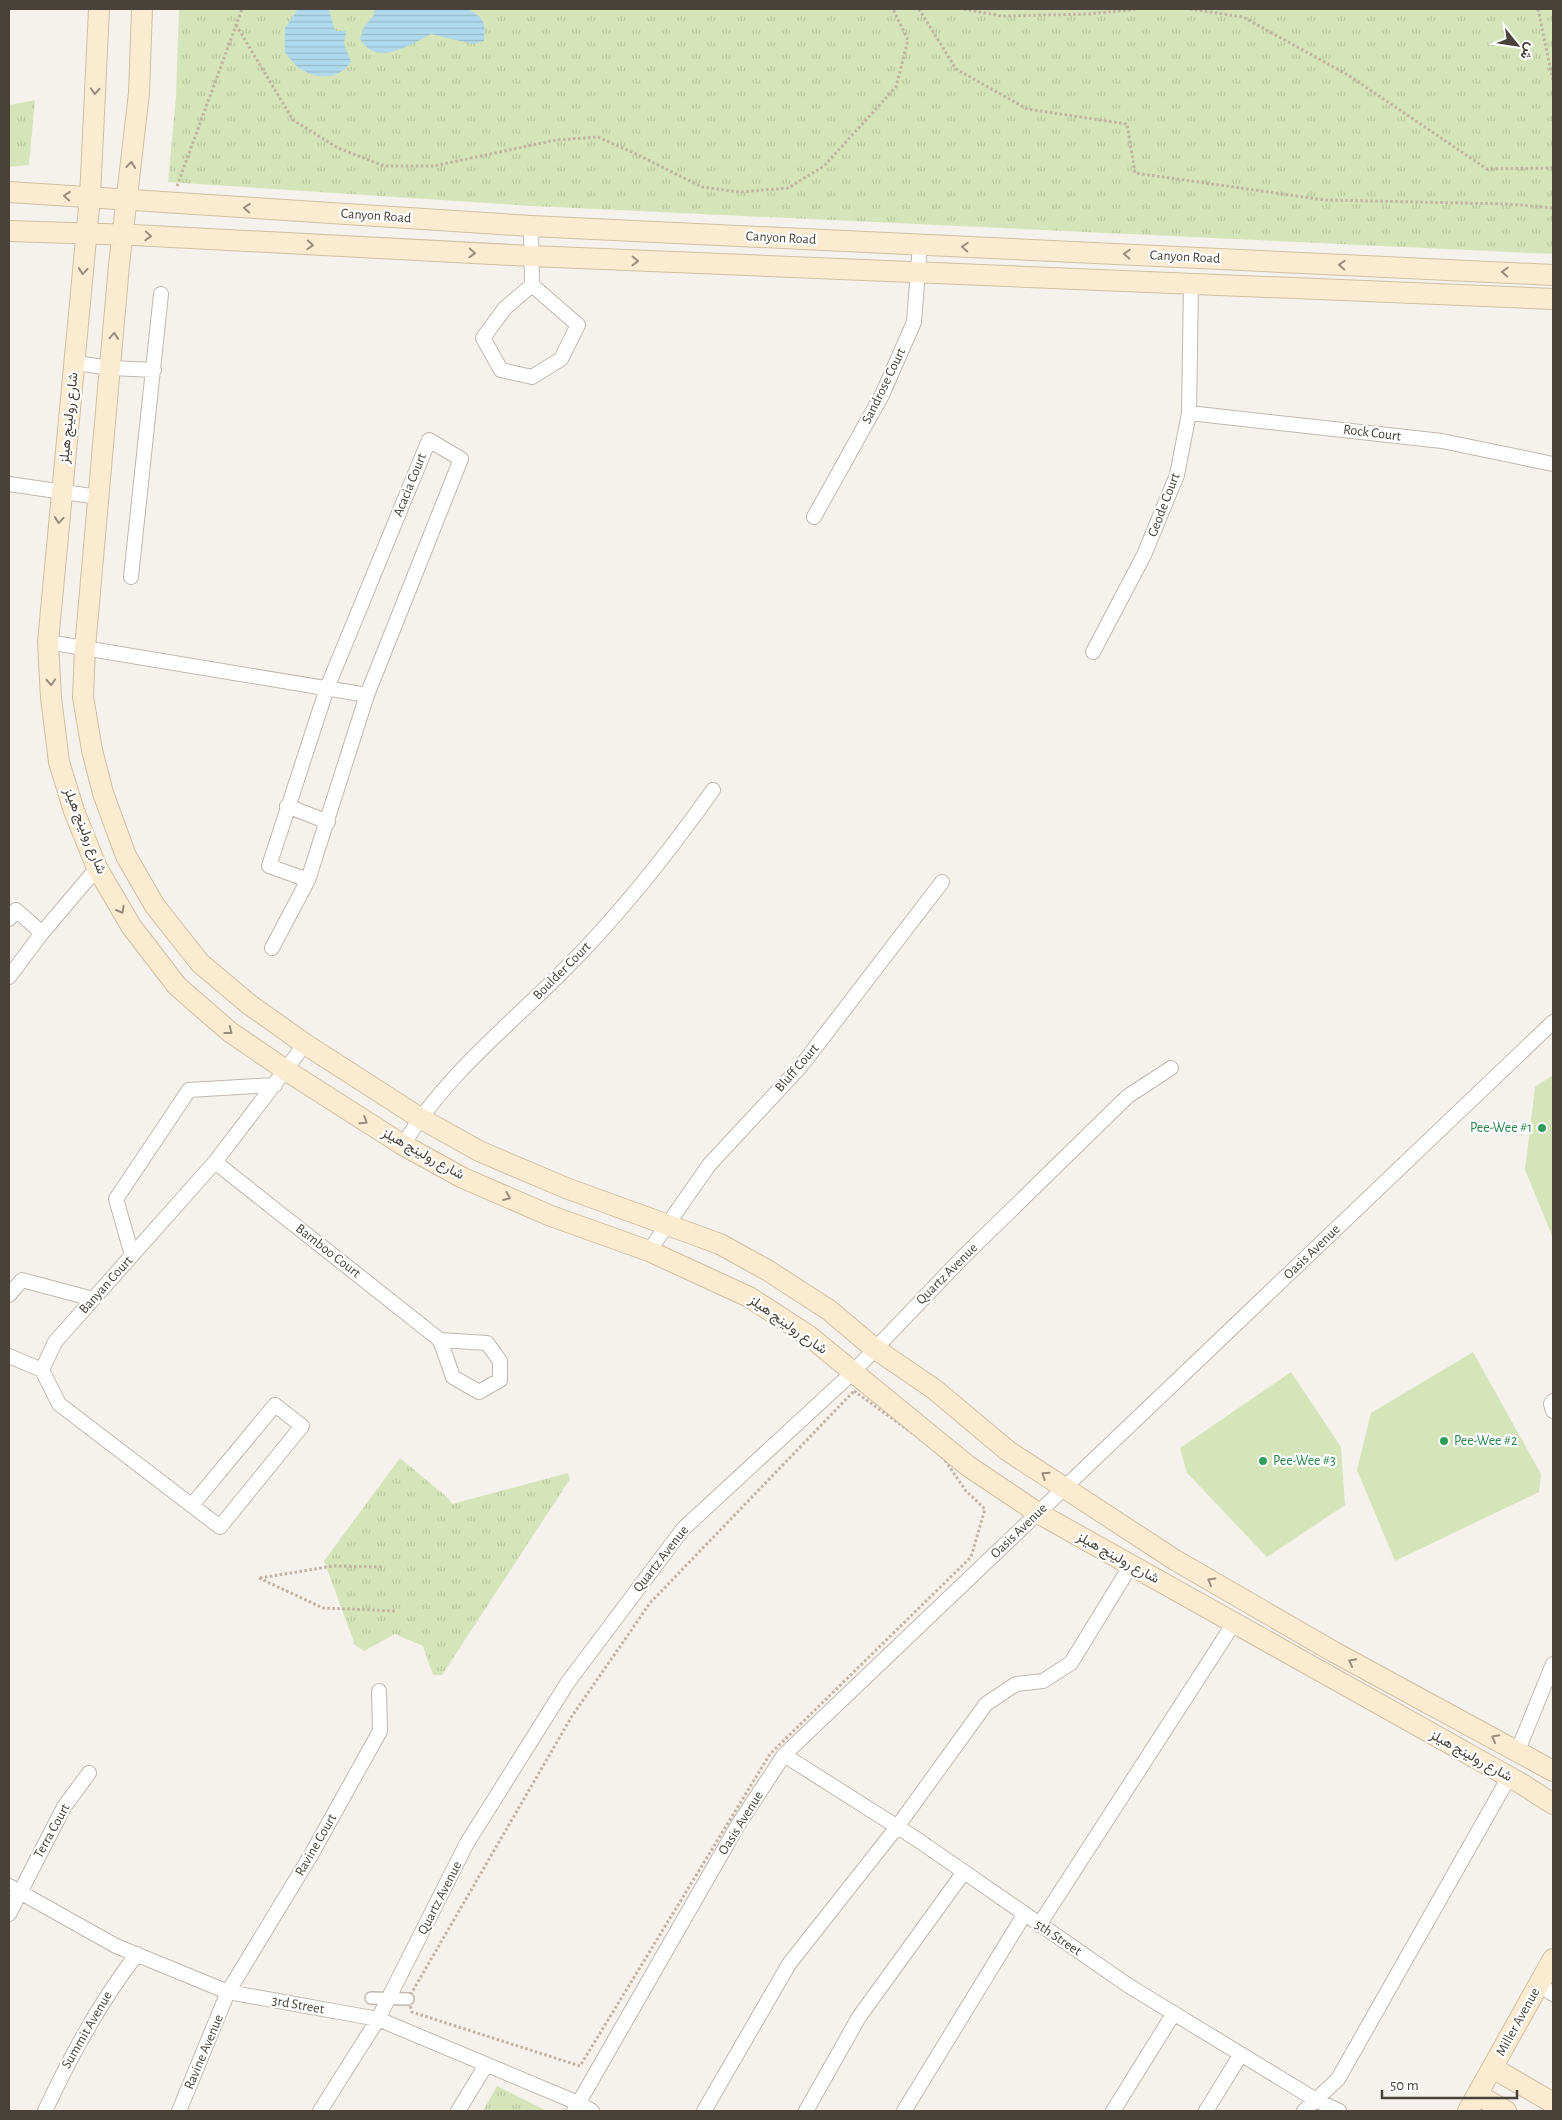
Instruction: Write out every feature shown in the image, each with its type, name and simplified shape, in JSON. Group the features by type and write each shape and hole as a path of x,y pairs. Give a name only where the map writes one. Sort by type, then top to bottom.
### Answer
{"main road":[{"name":"شارع رولينج هيلز","path":"99,9 90,197 76,363 61,492 48,642 51,698 59,762 74,811 97,868 130,926 177,986 281,1078 463,1178 552,1216 649,1251 748,1297 808,1336 968,1466 1038,1513 1509,1777 1553,1804"},
{"name":"شارع رولينج هيلز","path":"142,9 138,93 128,200 122,235 84,648 83,697 92,750 103,793 126,856 155,906 200,963 250,1005 306,1044 420,1118 479,1151 566,1188 720,1244 767,1270 829,1310 874,1348 934,1389 1008,1451 1174,1560 1334,1652 1518,1750 1553,1771"},
{"name":"Canyon Road","path":"9,192 531,226 1553,274"},
{"name":"Canyon Road","path":"9,231 531,256 1553,299"},
{"name":"Miller Avenue","path":"1473,2103 1493,2068 1546,1989 1553,1959"},
{"path":"1493,2068 1553,2103"},
{"path":"1473,2103 1506,2111"}],"street":[{"path":"531,226 532,285 578,325 561,359 532,377 501,370 483,338 505,308 532,285"},
{"name":"Sandrose Court","path":"814,517 882,395 914,322 920,245"},
{"name":"Geode Court","path":"1093,652 1144,555 1177,475 1189,413 1191,284"},
{"path":"131,577 161,294"},
{"path":"76,363 111,368 154,370"},
{"name":"Rock Court","path":"1189,413 1442,441 1553,464"},
{"name":"Acacia Court","path":"272,948 308,880 328,822 367,694 461,459 429,440 327,688 269,866 308,880"},
{"path":"9,484 98,497"},
{"path":"48,642 367,694"},
{"name":"Boulder Court","path":"403,1145 420,1118 484,1046 561,973 622,909 681,835 713,790"},
{"path":"287,806 328,822"},
{"path":"9,977 42,932 97,868"},
{"name":"Bluff Court","path":"649,1251 666,1224 709,1165 801,1066 942,882"},
{"path":"9,919 16,910 42,932"},
{"name":"Oasis Avenue","path":"576,2107 738,1825 784,1755 1553,1022"},
{"name":"Banyan Court","path":"42,1370 55,1342 215,1162 306,1044"},
{"name":"Quartz Avenue","path":"320,2111 378,2020 467,1843 568,1682 683,1528 852,1373 962,1258 1128,1096 1171,1068"},
{"path":"132,1255 116,1199 189,1090 281,1078"},
{"name":"Bamboo Court","path":"215,1162 440,1340"},
{"path":"9,1295 22,1280 93,1299"},
{"path":"440,1340 487,1342 500,1361 500,1380 479,1392 453,1377 440,1340"},
{"path":"9,1356 42,1370 59,1404 220,1527 302,1426 275,1405 192,1505"},
{"path":"1553,1400 1551,1404 1553,1411"},
{"path":"704,2111 789,1964 897,1827 986,1704 1016,1684 1043,1680 1071,1663 1131,1565"},
{"path":"1039,1924 1234,1623"},
{"path":"1518,1750 1553,1664"},
{"name":"Ravine Court","path":"228,1992 311,1855 380,1731 379,1691"},
{"name":"5th Street","path":"784,1755 897,1827 1129,1986 1316,2100 1339,2111"},
{"name":"Terra Court","path":"9,1914 14,1889 64,1807 89,1773"},
{"path":"1304,2111 1338,2078 1509,1777"},
{"path":"806,2111 859,2017 964,1872"},
{"name":"3rd Street","path":"14,1889 116,1946 228,1992 378,2020 486,2064 576,2107 592,2111"},
{"path":"904,2111 1024,1915"},
{"name":"Summit Avenue","path":"45,2111 90,2020 136,1954"},
{"name":"Ravine Avenue","path":"179,2111 228,1992"},
{"path":"371,1998 408,1999"},
{"path":"1114,2111 1174,2013"},
{"path":"1206,2111 1241,2054"},
{"path":"458,2111 486,2064"}],"path":[{"path":"171,203 242,9"},
{"path":"236,25 294,120 338,148 384,166 434,166 556,140 598,137 702,187 740,192 788,188 824,166 896,87 908,40 893,9"},
{"path":"919,9 956,70 1027,109 1127,124 1135,173 1325,200 1508,204 1553,208"},
{"path":"964,9 1001,16 1090,14 1138,9"},
{"path":"1190,9 1243,17 1348,75 1487,169 1553,168"},
{"path":"1538,9 1553,82"},
{"path":"854,1391 940,1453 966,1491 985,1510 971,1557 770,1754 580,2066 412,2012 408,1999 572,1716 650,1603 854,1391"},
{"path":"384,1567 333,1566 258,1578 323,1608 398,1611"}],"green space":[{"path":"179,9 1553,9 1553,254 532,206 168,182 176,96"},
{"path":"35,100 29,165 9,167 9,105"},
{"name":"Pee-Wee #1","path":"1553,1075 1553,1238 1525,1170 1535,1087"},
{"name":"Pee-Wee #2","path":"1473,1352 1541,1474 1539,1492 1395,1561 1357,1470 1371,1413"},
{"name":"Pee-Wee #3","path":"1291,1372 1341,1447 1345,1505 1267,1557 1187,1473 1180,1448"},
{"path":"400,1458 448,1498 452,1504 568,1473 570,1479 442,1675 433,1675 423,1646 395,1634 364,1651 355,1645 324,1561"},
{"path":"497,2086 547,2111 483,2111"}],"water":[{"path":"298,9 335,9 329,10 335,31 346,31 344,44 351,61 342,71 330,76 309,73 298,67 285,53 285,28"},
{"path":"374,9 468,9 478,15 483,21 485,29 484,41 473,44 431,34 417,42 391,52 375,52 360,39 364,27 374,15"}],"place":[{"name":"Pee-Wee #1","path":"1542,1128"},
{"name":"Pee-Wee #2","path":"1444,1441"},
{"name":"Pee-Wee #3","path":"1263,1461"}]}
